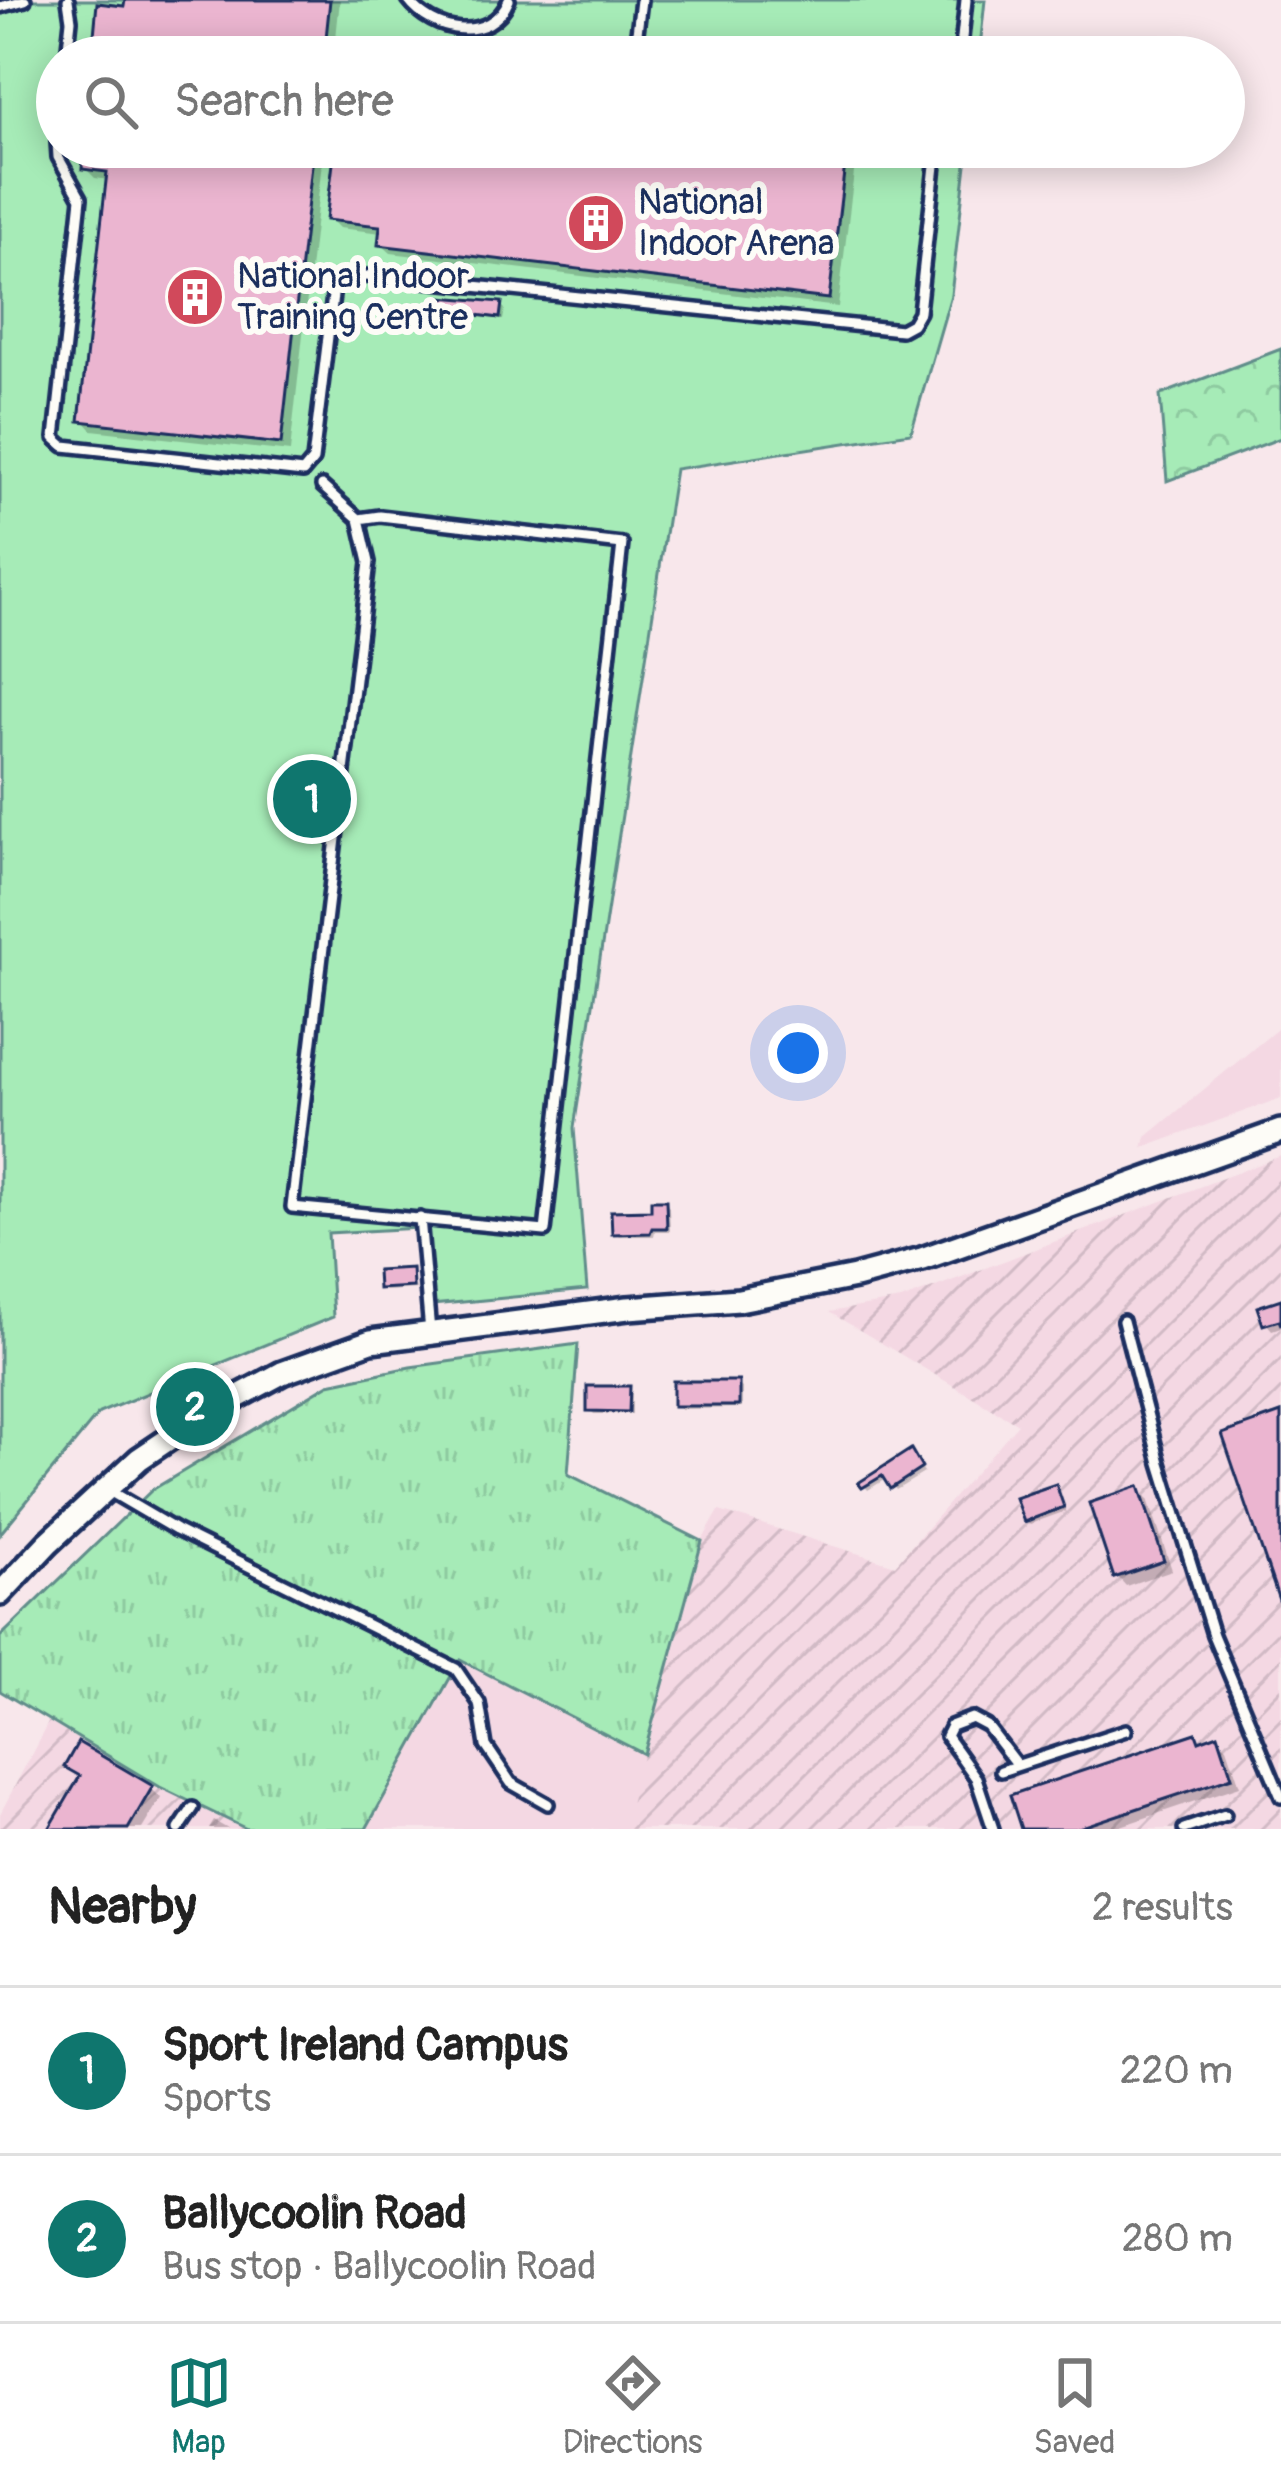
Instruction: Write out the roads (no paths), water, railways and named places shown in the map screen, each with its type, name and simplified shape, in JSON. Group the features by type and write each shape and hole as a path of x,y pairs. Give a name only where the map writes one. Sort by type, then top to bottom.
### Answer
{"street":[{"path":"0,1594 139,1459 206,1414 282,1373 371,1341 628,1308 740,1300 855,1276 922,1259 1281,1131"}],"lane":[{"path":"0,7 25,0"},
{"path":"68,0 69,36"},
{"path":"408,0 434,24 467,30 497,19 509,0"},
{"path":"637,36 641,0"},
{"path":"962,36 966,0"},
{"path":"64,168 82,198 55,438 64,446 303,472 313,460 335,279 350,275 405,279 901,331 919,312 935,168"},
{"path":"322,487 359,519 370,562 292,1207 538,1232 548,1226 622,544 380,516 359,519"},
{"path":"420,1218 430,1333"},
{"path":"1123,1321 1213,1635 1281,1798"},
{"path":"106,1490 176,1530 456,1669 479,1703 486,1746 512,1783 548,1804"},
{"path":"993,1829 976,1778 946,1736 951,1726 972,1718 987,1726 1016,1764"},
{"path":"1001,1771 1126,1730"},
{"path":"179,1829 193,1808"},
{"path":"1184,1829 1225,1815"}],"place":[{"name":"National Indoor Arena","path":"596,223"},
{"name":"National Indoor Training Centre","path":"195,297"},
{"name":"Sport Ireland Campus","path":"312,799"},
{"name":"Ballycoolin Road","path":"195,1407"}]}
